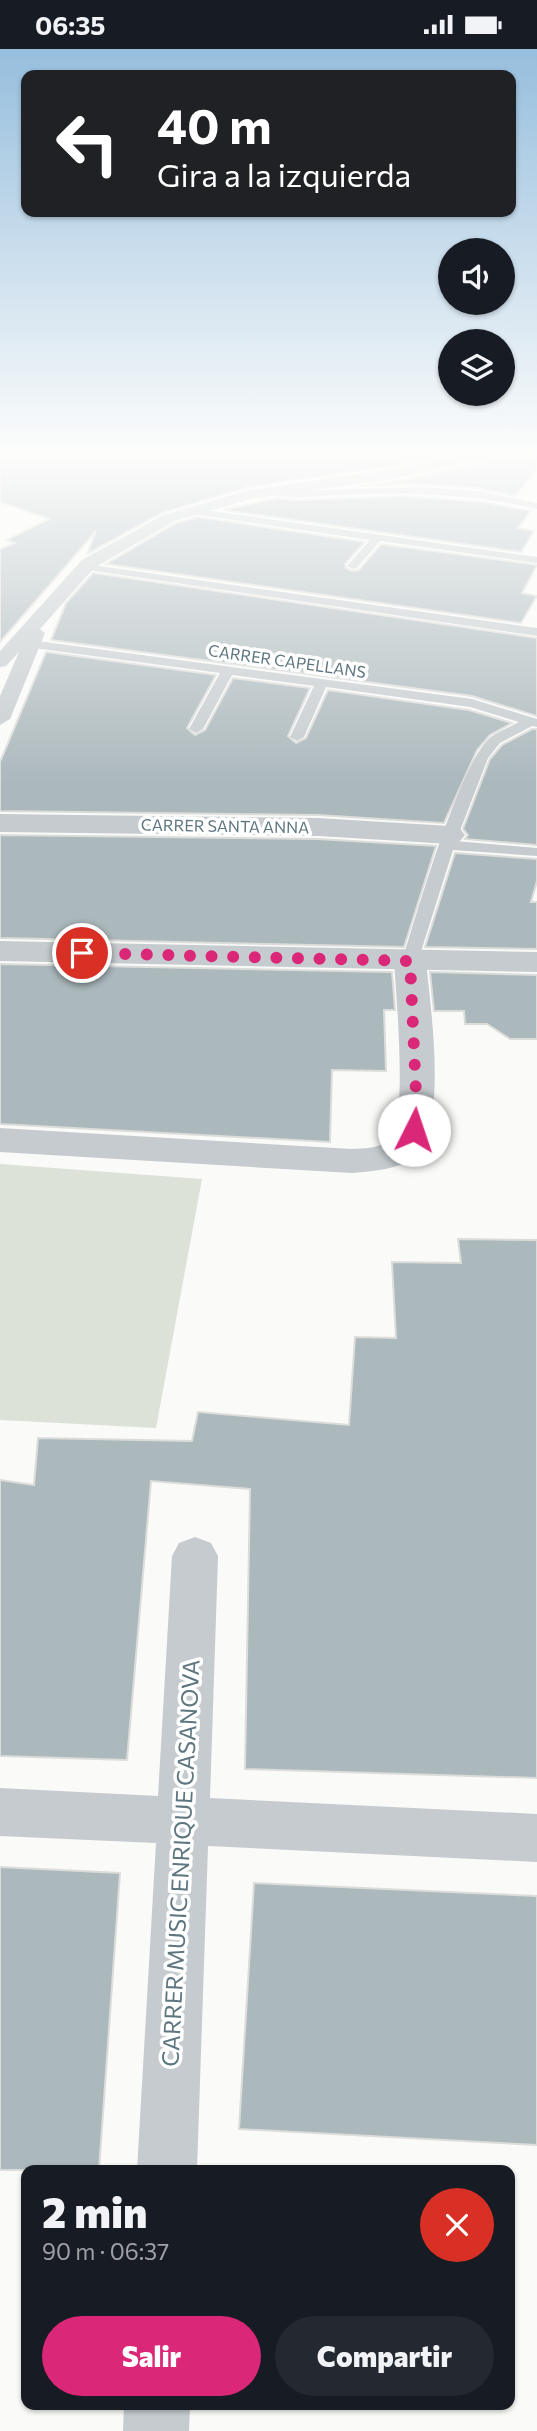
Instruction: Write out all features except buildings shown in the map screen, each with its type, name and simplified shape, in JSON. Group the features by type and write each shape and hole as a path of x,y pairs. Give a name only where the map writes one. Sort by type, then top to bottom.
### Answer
{"street":[{"path":"0,661 85,568 93,563"},
{"path":"0,719 46,612"},
{"name":"CARRER SANTA ANNA","path":"0,823 318,827 449,840"},
{"path":"0,951 537,962"},
{"path":"0,1140 352,1161 394,1154 409,1141 417,1115 410,961"},
{"name":"CARRER MUSIC ENRIQUE CASANOVA","path":"167,2165 195,1556"},
{"path":"0,1812 537,1837"},
{"path":"156,2431 157,2410"}],"lane":[{"path":"85,568 537,632"},
{"name":"CARRER CAPELLANS","path":"30,645 472,703 533,722"},
{"path":"196,729 228,671"},
{"path":"297,737 321,683"},
{"path":"410,961 449,840 481,757 495,740 533,722"},
{"path":"449,840 537,852"}],"shaded area":[{"path":"0,1164 202,1179 156,1428 0,1420"}],"route":[{"path":"82,953 410,961 417,1115 414,1130"}]}
